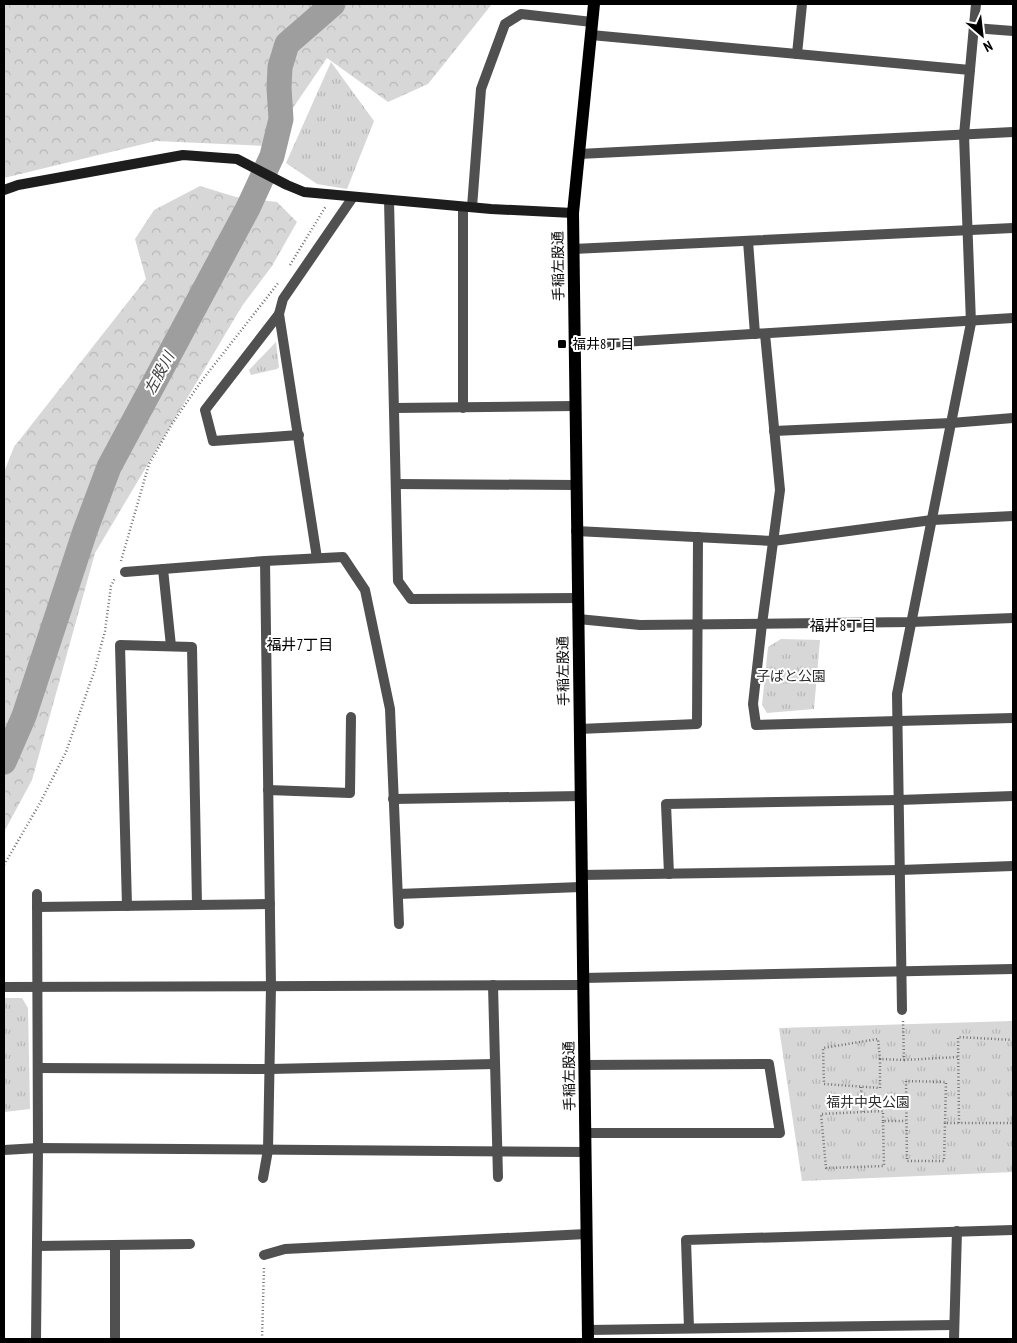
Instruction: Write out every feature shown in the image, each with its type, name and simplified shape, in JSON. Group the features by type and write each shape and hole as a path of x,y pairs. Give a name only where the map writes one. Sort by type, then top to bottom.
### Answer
{"main road":[{"name":"手稲左股通","path":"588,1334 573,213 594,4"}],"street":[{"path":"797,54 802,4"},
{"path":"902,1010 897,694 971,320 964,135 976,4"},
{"path":"463,408 467,207 481,89 506,24 521,14 591,28 797,54 970,70"},
{"path":"974,28 1013,31"},
{"path":"579,154 1013,132"},
{"path":"4,190 18,185 182,155 237,159 304,192 467,207 573,213"},
{"path":"299,435 213,441 205,410 279,314 283,299 353,197"},
{"path":"389,200 398,581 411,599 577,598"},
{"path":"573,249 1013,228"},
{"path":"748,241 774,431 780,490 753,704 756,725 1013,718"},
{"path":"279,314 317,558"},
{"path":"574,345 1013,318"},
{"path":"394,408 575,406"},
{"path":"774,431 951,423 1013,418"},
{"path":"396,484 576,485"},
{"path":"576,531 773,540 932,520 1013,516"},
{"path":"579,728 697,724 698,537"},
{"path":"121,568 163,569 343,556 365,590 390,709 399,924"},
{"path":"263,1178 268,1150 270,1068 270,904 265,561"},
{"path":"163,569 171,646"},
{"path":"578,619 640,625 698,625 911,622 1013,618"},
{"path":"127,906 120,645 192,647 197,905"},
{"path":"268,790 350,793 351,717"},
{"path":"394,799 580,796"},
{"path":"669,874 666,804 1013,796"},
{"path":"398,894 669,874 1013,866"},
{"path":"36,1339 38,1148 37,894"},
{"path":"37,907 270,904"},
{"path":"4,987 493,985 1013,969"},
{"path":"493,985 498,1177"},
{"path":"38,1068 270,1068 495,1064"},
{"path":"584,1065 769,1064 780,1134 584,1133"},
{"path":"4,1150 38,1148 585,1152"},
{"path":"689,1328 686,1240 1013,1230"},
{"path":"954,1339 956,1231"},
{"path":"264,1255 285,1249 586,1234"},
{"path":"37,1246 190,1244"},
{"path":"115,1245 116,1339"},
{"path":"588,1334 689,1328 954,1324"}],"path":[{"path":"290,266 332,195"},
{"path":"4,865 40,803 66,752 94,672 105,631 111,586 121,568 149,464 172,424 200,383 280,281"},
{"path":"902,1010 904,1060"},
{"path":"959,1123 958,1037 1013,1040"},
{"path":"878,1039 880,1059 880,1088 824,1084 823,1048 878,1039"},
{"path":"880,1059 904,1060 958,1057"},
{"path":"906,1081 946,1082 946,1123 944,1161 907,1161 906,1081"},
{"path":"861,1087 863,1112"},
{"path":"883,1111 884,1121 884,1166 826,1168 821,1114 883,1111"},
{"path":"884,1121 906,1121"},
{"path":"946,1123 1013,1122"},
{"path":"262,1339 264,1255"}],"green space":[{"path":"4,4 492,4 428,84 388,102 327,58 267,146 156,141 4,178"},
{"path":"331,62 374,121 347,189 317,184 286,163"},
{"path":"200,186 236,197 277,202 297,222 272,266 242,306 95,553 32,780 4,832 4,472 14,447 146,279 135,239 154,210"},
{"path":"276,342 279,367 251,375 249,370"},
{"name":"子ばと公園","path":"781,639 820,640 814,709 767,713 762,705 768,647"},
{"path":"4,998 22,998 28,1008 30,1109 4,1112"},
{"name":"福井中央公園","path":"1013,1021 1013,1172 802,1181 779,1028"}],"waterway":[{"name":"左股川","path":"4,762 24,716 85,531 109,467 248,208 272,156 281,119 280,67 287,44 333,4"}],"place":[{"name":"福井8丁目","path":"562,344"}],"district":[{"name":"福井8丁目","path":"843,625"},
{"name":"福井7丁目","path":"300,644"}]}
